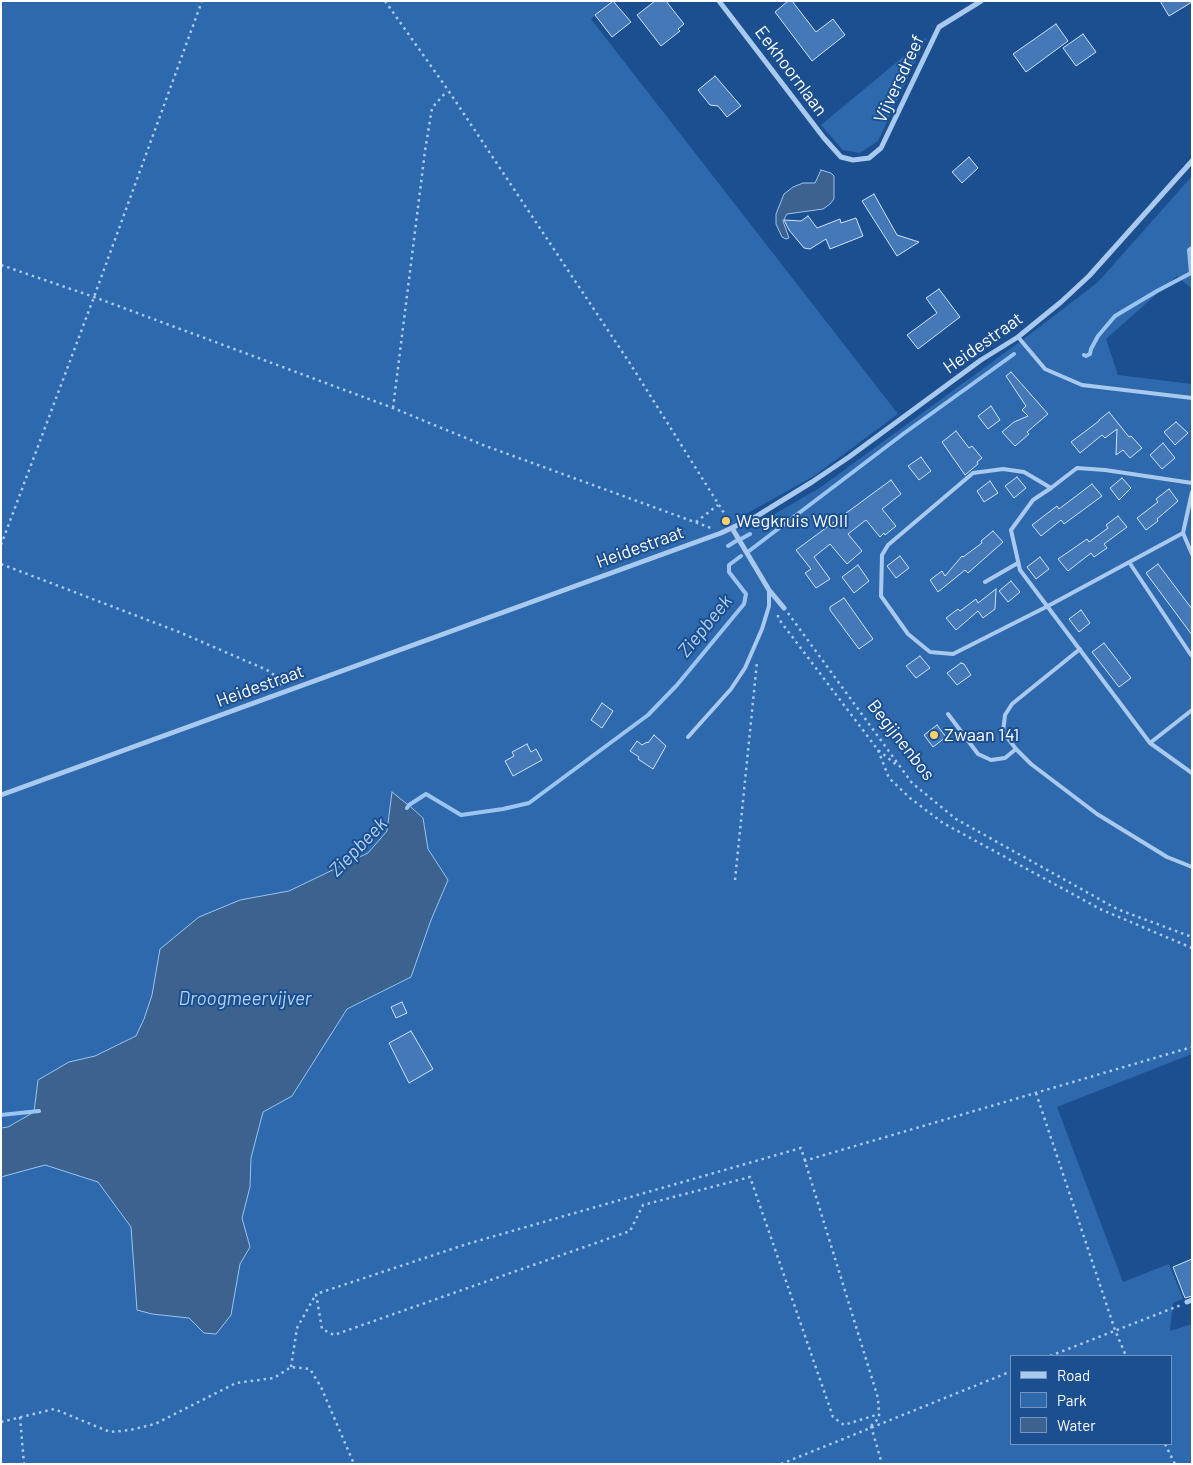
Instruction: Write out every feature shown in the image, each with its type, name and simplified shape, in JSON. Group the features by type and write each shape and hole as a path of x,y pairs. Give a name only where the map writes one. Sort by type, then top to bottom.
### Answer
{"street":[{"name":"Eekhoornlaan","path":"719,1 824,138 841,157"},
{"name":"Vijversdreef","path":"841,157 853,160 869,158 881,148 938,28 981,1"},
{"name":"Heidestraat","path":"1,795 732,528 764,512 812,482 981,360 1018,337 1061,302 1089,276 1192,161"},
{"path":"732,528 769,590 784,608"}],"lane":[{"path":"1018,337 1045,369 1082,385 1192,398"},
{"path":"1192,483 1105,470 1077,468 1033,500 1011,530 1020,570 1150,743 1192,773"},
{"path":"1052,488 1024,472 1002,469 972,473 888,545 882,555 881,596 908,634 930,652 952,654 1048,606 1183,534"},
{"path":"1192,492 1183,534 1192,554"},
{"path":"1129,562 1191,655"},
{"path":"985,582 1018,563"},
{"path":"688,737 731,689 745,668 762,629 769,606 769,590"},
{"path":"1080,649 1012,704 1005,715 1003,732 1031,764 1096,814 1167,856 1192,867"},
{"path":"1150,743 1192,710"},
{"path":"948,714 978,754 991,760 1005,758 1016,749"}],"path":[{"path":"1,545 202,1"},
{"path":"385,1 448,90 631,365 719,504 732,528"},
{"path":"393,408 425,150 432,108 448,90"},
{"path":"1,265 94,297 393,408 483,445 713,528"},
{"path":"696,522 719,504"},
{"path":"1,564 179,632 267,670 278,678 283,692"},
{"path":"777,599 778,618 878,750 901,768"},
{"name":"Begijnenbos","path":"784,608 912,783 956,819 1117,909 1192,938"},
{"path":"736,880 758,656"},
{"path":"878,750 889,778 910,798 943,823 1100,908 1192,948"},
{"path":"804,1162 1192,1047"},
{"path":"1036,1093 1115,1330 1126,1355"},
{"path":"291,1367 297,1328 316,1294 467,1244 801,1148 878,1398 879,1418 871,1426"},
{"path":"316,1294 322,1329 334,1335 630,1232 643,1205 750,1177 833,1417 844,1426 879,1414"},
{"path":"1052,1355 1189,1301"},
{"path":"1,1422 54,1409 110,1432 155,1424 236,1383 274,1378 291,1367 310,1369 321,1388 354,1464"},
{"path":"780,1464 1010,1372"},
{"path":"20,1417 24,1464"},
{"path":"871,1426 882,1464"},
{"path":"1166,1445 1175,1464"}],"green space":[{"path":"1,1 611,1 591,19 898,414 814,476 741,517 747,530 821,487 1025,338 1098,282 1192,176 1192,289 1177,276 1106,339 1118,375 1192,384 1192,1054 1057,1107 1123,1282 1169,1264 1183,1299 1173,1303 1170,1331 1192,1324 1192,1464 1,1464 1,1177 45,1164 98,1182 131,1227 137,1310 152,1314 189,1318 204,1332 231,1315 240,1264 250,1247 242,1218 250,1187 251,1158 263,1112 292,1096 347,1009 411,977 431,920 448,880 428,849 423,818 392,793 387,831 368,853 289,891 240,900 160,949 152,995 136,1036 95,1056 69,1062 34,1112 8,1127 1,1128"},
{"path":"927,37 878,141 860,153 843,150 821,125"}],"water":[{"path":"821,170 834,176 834,199 823,209 787,214 783,221 789,238 782,237 776,224 776,214 784,194 793,187 803,183 815,183"},
{"name":"Droogmeervijver","path":"392,792 423,818 428,849 448,880 431,920 411,977 347,1009 292,1096 263,1112 251,1158 250,1187 242,1218 250,1247 240,1264 231,1315 216,1334 204,1333 189,1318 152,1314 137,1310 131,1227 98,1182 45,1165 1,1177 1,1128 8,1127 34,1112 38,1080 69,1062 95,1056 136,1036 152,995 160,949 199,917 240,900 289,891 368,853 387,831"}],"building":[{"path":"613,1 631,22 612,37 595,15"},
{"path":"655,1 666,1 684,24 678,29 680,31 661,46 637,15"},
{"path":"788,1 792,1 816,32 833,19 845,35 812,61 775,12"},
{"path":"1160,1 1192,1 1192,2 1169,16"},
{"path":"1056,24 1068,41 1026,72 1013,54"},
{"path":"1083,34 1096,52 1076,66 1063,48"},
{"path":"715,76 741,106 727,117 718,106 710,105 698,90"},
{"path":"969,157 978,168 962,183 952,172"},
{"path":"874,194 897,235 919,242 897,256 862,201"},
{"path":"808,216 817,228 840,219 841,223 856,218 863,236 830,249 826,239 810,249 804,248 789,230 784,220 801,221"},
{"path":"939,289 960,317 918,349 907,335 937,313 926,298"},
{"path":"1011,372 1048,414 1027,432 1029,434 1015,446 1002,432 1014,422 1028,416 1022,410 1026,406 1006,376"},
{"path":"991,406 1000,420 988,429 978,416"},
{"path":"1109,412 1129,437 1131,436 1142,448 1130,458 1123,450 1116,455 1117,429 1105,438 1102,435 1080,453 1071,442"},
{"path":"1176,422 1188,433 1175,445 1164,432"},
{"path":"956,431 969,448 972,446 982,458 965,475 942,442"},
{"path":"1163,443 1175,458 1162,469 1150,455"},
{"path":"921,457 931,471 919,480 908,466"},
{"path":"1017,477 1026,488 1014,498 1005,486"},
{"path":"1122,478 1131,488 1119,500 1110,488"},
{"path":"891,480 901,494 882,509 896,526 880,537 866,520 848,534 862,551 847,564 830,544 814,557 830,579 816,588 805,573 811,569 796,550"},
{"path":"990,481 998,493 984,502 977,491"},
{"path":"1092,484 1102,496 1064,524 1061,520 1041,536 1032,525 1057,506 1059,509"},
{"path":"1169,489 1178,501 1146,530 1137,518 1158,502 1156,499"},
{"path":"1118,516 1127,527 1104,544 1107,548 1094,557 1091,553 1068,571 1058,559 1087,539 1089,542 1108,528 1106,525"},
{"path":"993,531 1003,542 968,573 965,570 938,592 930,580 942,571 945,576 962,556 982,543 981,541"},
{"path":"900,556 909,568 896,578 887,566"},
{"path":"1040,557 1049,569 1036,579 1027,567"},
{"path":"1158,564 1192,609 1192,635 1146,573"},
{"path":"858,565 869,581 854,593 842,577"},
{"path":"1011,581 1020,592 1008,602 999,591"},
{"path":"996,589 995,609 983,618 978,611 956,630 946,618 958,609 960,611 976,599 978,603"},
{"path":"844,598 873,639 859,649 830,610 830,607"},
{"path":"1081,610 1090,623 1079,632 1069,619"},
{"path":"1104,643 1131,678 1119,687 1092,652"},
{"path":"920,656 930,668 916,678 906,666"},
{"path":"961,663 964,664 971,675 957,685 947,673"},
{"path":"602,703 613,711 602,728 591,720"},
{"name":"Zwaan 141","path":"937,725 946,737 933,747 924,735"},
{"path":"654,735 666,746 653,769 630,751 637,741 642,745 648,743"},
{"path":"527,744 531,752 536,749 542,760 513,776 505,761 514,756 512,752"},
{"path":"402,1002 407,1013 396,1018 391,1007"},
{"path":"411,1031 433,1069 409,1083 389,1043"},
{"path":"1192,1259 1192,1296 1185,1298 1173,1267"}],"waterway":[{"name":"Ziepbeek","path":"1084,355 1090,354 1098,336 1115,316 1191,273 1189,250 1192,248"},
{"name":"Ziepbeek","path":"749,551 903,434 1014,354"},
{"path":"741,539 750,534"},
{"path":"728,546 736,541"},
{"name":"Ziepbeek","path":"407,808 426,794 461,815 529,803 648,715 677,685 744,604 746,594 729,572 729,565 741,556"},
{"name":"Ziepbeek","path":"1,1115 39,1111"}],"place":[{"name":"Wegkruis WOII","path":"726,521"},
{"name":"Zwaan 141","path":"934,735"}]}
